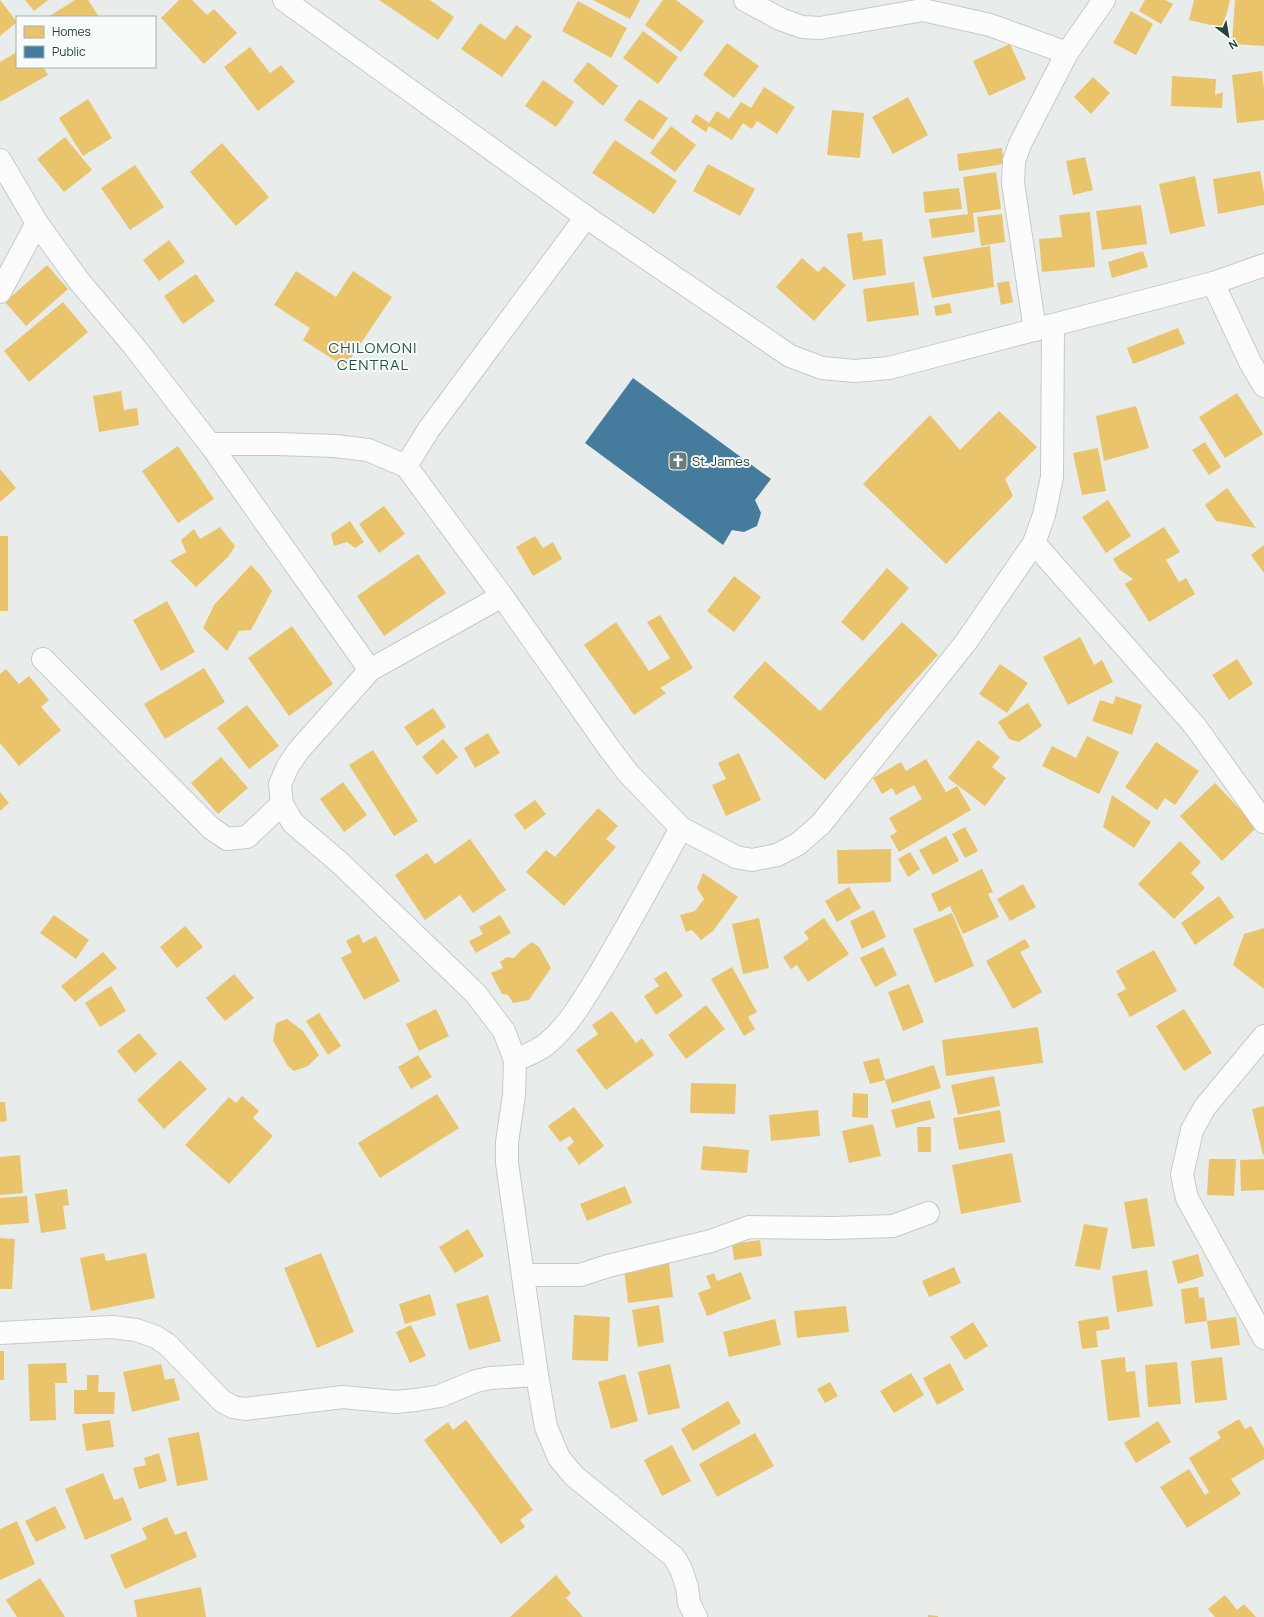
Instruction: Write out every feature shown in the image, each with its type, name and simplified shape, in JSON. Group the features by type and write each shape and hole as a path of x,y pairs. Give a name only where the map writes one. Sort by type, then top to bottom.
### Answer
{"street":[{"path":"284,0 586,217 790,356 822,368 855,371 889,368 1213,283 1264,265"},
{"path":"745,0 780,19 802,27 820,28 922,5 990,24 1067,53"},
{"path":"210,444 335,446 368,450 406,466 502,596 628,773 681,828 736,857 752,860 776,855 798,844 821,824 948,666 1034,543 1044,515 1052,477 1044,328 1013,182 1014,161 1020,144 1067,53 1104,0"},
{"path":"0,160 37,223 79,281 133,345 210,444 370,670"},
{"path":"406,466 429,429 586,217"},
{"path":"0,292 37,223"},
{"path":"1213,283 1250,362 1264,386"},
{"path":"1034,543 1195,726 1264,822"},
{"path":"502,596 370,670 299,750 288,766 280,784 282,804 293,823 339,862 475,993 504,1031 515,1060 514,1095 506,1142 508,1163 537,1375 546,1427 559,1458 574,1476 674,1558 681,1569 687,1587 689,1603 696,1617"},
{"path":"43,659 211,828 227,839 247,837 282,804"},
{"path":"515,1060 537,1051 549,1042 564,1026 584,999 624,932 681,828"},
{"path":"1264,1036 1205,1107 1192,1130 1182,1175 1187,1198 1264,1338"},
{"path":"523,1275 580,1275 608,1266 711,1241 749,1226 833,1228 894,1226 928,1213"},
{"path":"0,1333 112,1327 136,1330 156,1337 168,1345 222,1402 233,1407 245,1409 344,1397 395,1402 416,1400 440,1396 476,1381 490,1378 537,1375"}],"building: Homes":[{"path":"0,0 16,21 16,23 0,36"},
{"path":"25,0 48,0 34,11"},
{"path":"75,0 88,0 98,16 50,16"},
{"path":"179,0 192,0 207,15 214,9 237,33 204,64 161,18"},
{"path":"379,0 430,0 454,17 438,40"},
{"path":"593,0 640,0 630,19"},
{"path":"663,0 676,0 704,21 681,52 645,25"},
{"path":"1145,0 1165,0 1173,4 1161,24 1139,11"},
{"path":"1194,0 1230,0 1223,28 1189,20"},
{"path":"1235,0 1264,0 1264,46 1232,44"},
{"path":"578,1 627,28 611,58 562,31"},
{"path":"1131,11 1153,24 1136,55 1113,43"},
{"path":"480,23 505,40 516,25 532,36 502,77 461,49"},
{"path":"643,31 678,57 658,84 623,58"},
{"path":"727,43 759,66 734,98 703,75"},
{"path":"1010,44 1026,79 989,96 973,61"},
{"path":"250,47 270,73 281,65 295,82 258,111 224,67"},
{"path":"16,53 16,68 44,68 48,75 0,102 0,62"},
{"path":"588,62 618,86 603,106 573,81"},
{"path":"1262,71 1264,89 1264,120 1237,123 1232,75"},
{"path":"1172,76 1216,79 1215,95 1223,92 1222,108 1171,106"},
{"path":"1093,77 1110,93 1091,114 1074,97"},
{"path":"543,80 574,102 556,127 525,106"},
{"path":"764,87 795,107 777,134 757,121 752,129 743,123 732,140 709,126 706,132 691,122 696,114 709,123 717,111 729,119 741,102 751,108"},
{"path":"908,97 928,135 893,154 872,117"},
{"path":"88,99 112,138 83,156 59,118"},
{"path":"639,99 668,118 653,140 624,120"},
{"path":"832,110 864,113 860,158 827,155"},
{"path":"671,126 696,145 675,172 650,153"},
{"path":"65,137 92,170 64,192 37,159"},
{"path":"615,140 677,181 654,214 592,173"},
{"path":"222,143 269,197 236,226 190,172"},
{"path":"1002,148 1004,164 959,171 957,154"},
{"path":"1085,157 1093,190 1073,195 1066,161"},
{"path":"708,164 755,189 740,216 693,191"},
{"path":"135,165 164,207 130,230 101,188"},
{"path":"1260,171 1264,192 1264,205 1218,214 1213,179"},
{"path":"996,172 1001,209 973,213 975,232 932,238 929,219 968,214 963,177"},
{"path":"1195,176 1205,226 1170,234 1159,184"},
{"path":"959,188 962,209 925,213 923,192"},
{"path":"1141,205 1147,244 1102,250 1096,211"},
{"path":"1090,212 1095,267 1042,272 1039,239 1062,237 1059,215"},
{"path":"1002,214 1005,242 981,246 977,217"},
{"path":"862,232 863,241 882,239 886,275 853,280 847,234"},
{"path":"169,240 185,262 159,281 143,260"},
{"path":"990,246 994,287 932,298 923,257"},
{"path":"1143,251 1148,267 1112,278 1108,262"},
{"path":"802,258 818,272 824,266 846,285 814,321 776,287"},
{"path":"47,265 68,289 26,326 5,302"},
{"path":"296,271 336,297 353,271 392,297 345,367 303,340 310,328 274,305"},
{"path":"196,274 215,301 183,324 164,296"},
{"path":"1009,281 1013,302 1001,305 997,283"},
{"path":"914,282 919,315 867,322 863,289"},
{"path":"63,302 88,332 29,382 4,351"},
{"path":"950,303 952,313 936,316 934,306"},
{"path":"1178,328 1185,344 1133,364 1127,348"},
{"path":"121,391 124,410 137,408 139,425 99,432 93,396"},
{"path":"1237,393 1263,434 1225,458 1199,417"},
{"path":"1136,406 1149,448 1104,461 1096,416"},
{"path":"999,411 1037,447 1005,479 1013,496 946,564 863,484 930,415 960,450"},
{"path":"1205,442 1221,467 1209,475 1192,450"},
{"path":"178,446 214,499 178,523 142,471"},
{"path":"1098,448 1106,491 1082,495 1073,453"},
{"path":"0,469 16,488 0,502"},
{"path":"1227,488 1256,528 1216,521 1205,505"},
{"path":"1108,500 1131,536 1106,553 1082,517"},
{"path":"384,506 405,534 379,553 359,524"},
{"path":"350,521 364,542 355,548 347,542 334,546 331,534"},
{"path":"220,527 235,546 228,557 196,587 170,561 186,552 181,540 194,529 200,539"},
{"path":"1164,527 1180,552 1166,560 1179,582 1186,578 1195,594 1149,622 1125,584 1133,579 1120,570 1113,559"},
{"path":"0,536 8,536 8,611 0,611"},
{"path":"535,536 543,548 553,542 562,559 533,576 516,547"},
{"path":"1264,545 1264,573 1251,555"},
{"path":"418,554 446,593 384,636 357,596"},
{"path":"251,565 272,591 251,630 239,631 227,651 203,628 214,605"},
{"path":"887,568 909,588 863,641 841,622"},
{"path":"734,576 761,597 734,632 707,611"},
{"path":"167,601 195,652 161,671 133,620"},
{"path":"660,615 693,668 660,688 666,693 634,715 584,645 616,622 649,671 670,658 647,622"},
{"path":"902,622 938,655 825,780 733,697 765,661 820,711"},
{"path":"292,626 333,684 289,716 248,658"},
{"path":"1080,637 1094,665 1102,660 1113,682 1068,705 1043,657"},
{"path":"1237,659 1253,684 1229,700 1212,675"},
{"path":"1000,664 1028,683 1007,713 979,694"},
{"path":"204,668 225,702 165,739 144,704"},
{"path":"6,669 19,684 29,676 49,700 41,707 61,730 19,766 0,743 0,674"},
{"path":"1116,696 1142,705 1132,735 1092,721 1100,700 1113,704"},
{"path":"1028,703 1042,726 1019,742 1009,739 998,722"},
{"path":"247,705 279,746 249,769 217,728"},
{"path":"433,708 446,727 417,746 404,727"},
{"path":"488,733 500,753 475,768 464,748"},
{"path":"1087,736 1119,752 1099,794 1042,766 1052,746 1076,758"},
{"path":"443,739 458,757 437,775 422,757"},
{"path":"978,740 1000,757 992,767 1006,778 985,806 948,778"},
{"path":"1156,742 1199,771 1175,805 1165,798 1157,810 1125,787"},
{"path":"373,750 418,821 394,836 349,765"},
{"path":"739,753 761,800 726,816 712,785 726,779 718,763"},
{"path":"221,757 248,788 218,814 191,783"},
{"path":"926,759 946,792 957,786 971,810 899,852 890,836 897,832 889,818 922,799 914,785 896,795 892,788 882,794 873,778 901,762 906,771"},
{"path":"343,782 367,815 344,832 320,799"},
{"path":"1215,783 1257,827 1222,861 1180,816"},
{"path":"0,792 9,803 0,811"},
{"path":"1112,795 1151,822 1134,848 1103,827"},
{"path":"535,800 546,814 525,830 514,815"},
{"path":"598,808 618,826 606,839 616,847 564,906 526,872 546,850 555,857"},
{"path":"965,827 978,851 965,858 952,834"},
{"path":"946,836 959,861 933,875 919,850"},
{"path":"470,839 506,890 473,913 460,895 425,920 395,875 427,853 435,864"},
{"path":"1180,841 1201,862 1191,873 1205,888 1174,919 1138,884"},
{"path":"891,849 891,882 838,884 837,850"},
{"path":"910,852 920,869 908,877 898,859"},
{"path":"982,869 993,892 988,894 999,917 963,934 950,906 939,912 931,894"},
{"path":"703,873 738,897 713,931 701,940 692,930 686,932 680,915 695,911 704,899 697,888"},
{"path":"1023,884 1036,907 1010,921 997,899"},
{"path":"849,887 861,908 837,922 825,901"},
{"path":"1219,896 1234,917 1195,945 1181,923"},
{"path":"874,910 886,937 862,949 850,921"},
{"path":"952,913 974,966 935,983 913,929"},
{"path":"54,915 89,940 76,959 40,933"},
{"path":"500,915 511,933 476,953 469,941 483,934 479,927"},
{"path":"759,918 769,968 743,974 732,924"},
{"path":"824,918 849,954 808,982 797,965 791,969 783,957 809,939 804,932"},
{"path":"185,926 203,947 177,968 160,947"},
{"path":"1264,928 1264,989 1233,965 1244,934"},
{"path":"359,934 363,943 376,936 400,981 364,1000 341,958 352,952 346,941"},
{"path":"1025,939 1030,947 1020,952 1042,992 1013,1009 986,961"},
{"path":"532,942 539,947 551,968 529,1000 513,1003 508,995 502,994 491,973 503,968 500,962 507,957 514,958 521,950"},
{"path":"883,947 897,975 875,987 860,958"},
{"path":"1154,950 1177,991 1130,1017 1117,994 1126,989 1116,971"},
{"path":"103,952 117,968 75,1002 61,986"},
{"path":"732,967 757,1012 748,1017 755,1029 744,1036 711,979"},
{"path":"666,971 683,996 656,1015 644,996 659,986 654,979"},
{"path":"234,974 254,998 225,1021 206,998"},
{"path":"909,984 924,1022 903,1031 888,992"},
{"path":"111,986 126,1011 100,1027 85,1003"},
{"path":"706,1005 725,1029 686,1059 668,1035"},
{"path":"436,1009 449,1036 419,1051 406,1024"},
{"path":"1184,1009 1212,1053 1184,1071 1156,1026"},
{"path":"612,1011 636,1043 642,1038 654,1055 606,1090 576,1050 598,1034 592,1025"},
{"path":"319,1013 341,1046 328,1055 306,1021"},
{"path":"287,1019 303,1031 319,1055 308,1066 294,1071 288,1066 273,1041 276,1023"},
{"path":"1038,1027 1043,1063 946,1076 942,1040"},
{"path":"139,1033 157,1054 135,1073 117,1051"},
{"path":"418,1055 432,1077 411,1089 398,1067"},
{"path":"879,1058 885,1080 870,1084 863,1062"},
{"path":"180,1060 207,1089 164,1129 137,1100"},
{"path":"934,1065 941,1088 892,1103 885,1080"},
{"path":"994,1076 1000,1106 958,1115 951,1085"},
{"path":"691,1083 736,1084 735,1114 690,1113"},
{"path":"853,1093 868,1094 868,1118 852,1117"},
{"path":"437,1094 459,1128 380,1178 358,1143"},
{"path":"242,1096 259,1111 253,1118 273,1136 229,1184 185,1145 229,1097 236,1103"},
{"path":"930,1100 935,1118 896,1128 891,1110"},
{"path":"0,1102 5,1102 7,1121 0,1122"},
{"path":"1264,1106 1264,1155 1263,1155 1252,1109"},
{"path":"574,1107 604,1146 579,1165 567,1148 574,1142 570,1136 560,1142 548,1126"},
{"path":"818,1110 820,1136 771,1141 769,1115"},
{"path":"1000,1110 1005,1142 959,1150 953,1118"},
{"path":"873,1124 881,1156 849,1163 842,1131"},
{"path":"917,1127 931,1127 931,1152 918,1152"},
{"path":"703,1146 749,1150 747,1173 701,1170"},
{"path":"1012,1153 1021,1202 961,1214 952,1165"},
{"path":"20,1155 23,1193 0,1195 0,1157"},
{"path":"1209,1159 1236,1159 1234,1196 1207,1195"},
{"path":"1264,1159 1264,1190 1241,1191 1240,1160"},
{"path":"625,1186 632,1203 587,1221 580,1204"},
{"path":"67,1189 69,1205 63,1206 66,1229 41,1233 35,1194"},
{"path":"27,1196 29,1223 0,1225 0,1198"},
{"path":"1147,1198 1155,1246 1132,1249 1124,1202"},
{"path":"1084,1224 1108,1228 1100,1270 1075,1266"},
{"path":"468,1229 484,1256 455,1273 439,1247"},
{"path":"0,1238 15,1239 12,1289 0,1289"},
{"path":"760,1240 762,1256 734,1260 732,1244"},
{"path":"104,1253 106,1261 146,1253 155,1298 91,1311 80,1258"},
{"path":"321,1253 354,1332 317,1348 284,1268"},
{"path":"1198,1254 1204,1276 1178,1284 1172,1261"},
{"path":"669,1263 673,1297 628,1303 624,1269"},
{"path":"954,1267 961,1283 929,1297 922,1281"},
{"path":"1147,1270 1153,1306 1117,1312 1112,1276"},
{"path":"741,1272 751,1299 707,1316 698,1293 711,1288 706,1276 714,1273 717,1281"},
{"path":"1198,1287 1199,1298 1204,1297 1207,1321 1185,1324 1181,1289"},
{"path":"430,1294 436,1315 405,1324 399,1304"},
{"path":"488,1295 501,1341 469,1350 456,1304"},
{"path":"659,1305 664,1342 638,1347 632,1310"},
{"path":"846,1306 849,1332 797,1338 794,1311"},
{"path":"574,1315 610,1317 608,1361 572,1360"},
{"path":"1108,1316 1110,1329 1096,1331 1098,1347 1082,1349 1078,1321"},
{"path":"1236,1317 1240,1345 1211,1349 1207,1321"},
{"path":"775,1319 781,1345 729,1357 723,1332"},
{"path":"973,1322 988,1346 965,1360 950,1337"},
{"path":"411,1325 426,1356 410,1363 396,1332"},
{"path":"0,1351 4,1351 4,1380 0,1380"},
{"path":"1125,1357 1126,1372 1135,1371 1140,1417 1108,1421 1101,1360"},
{"path":"1222,1357 1227,1400 1195,1403 1191,1361"},
{"path":"1177,1362 1181,1404 1148,1407 1145,1365"},
{"path":"66,1363 67,1383 55,1383 56,1420 30,1421 28,1364"},
{"path":"950,1363 964,1390 937,1405 923,1378"},
{"path":"161,1364 165,1380 174,1378 180,1400 132,1412 123,1372"},
{"path":"670,1364 680,1408 648,1415 638,1372"},
{"path":"911,1373 924,1395 894,1413 880,1391"},
{"path":"625,1374 638,1421 611,1429 598,1382"},
{"path":"87,1375 99,1375 98,1392 115,1392 114,1414 74,1414 74,1390 87,1390"},
{"path":"830,1382 838,1396 825,1403 817,1389"},
{"path":"728,1401 741,1423 693,1451 681,1429"},
{"path":"1239,1419 1245,1429 1251,1426 1264,1448 1264,1459 1231,1479 1241,1494 1187,1528 1160,1487 1189,1469 1205,1495 1209,1492 1189,1458 1221,1438 1217,1432"},
{"path":"110,1420 114,1447 86,1451 82,1424"},
{"path":"466,1420 533,1510 520,1520 525,1527 501,1544 424,1440 448,1422 453,1430"},
{"path":"1158,1421 1171,1442 1136,1463 1124,1443"},
{"path":"199,1432 208,1480 177,1486 168,1438"},
{"path":"755,1433 774,1466 717,1497 699,1464"},
{"path":"672,1445 691,1481 662,1496 644,1460"},
{"path":"159,1453 167,1481 139,1489 133,1468 146,1465 144,1458"},
{"path":"103,1473 114,1500 123,1497 132,1520 85,1540 65,1489"},
{"path":"55,1506 66,1528 36,1542 25,1521"},
{"path":"167,1517 175,1535 186,1531 197,1557 125,1589 110,1555 147,1539 142,1528"},
{"path":"17,1521 35,1564 0,1580 0,1529"},
{"path":"556,1575 571,1593 566,1598 583,1617 510,1617"},
{"path":"40,1578 65,1617 17,1617 6,1600"},
{"path":"201,1587 206,1617 137,1617 134,1600"},
{"path":"1225,1595 1237,1610 1244,1604 1256,1617 1215,1617 1208,1609"},
{"path":"928,1615 938,1616 938,1617 928,1617"}],"building: Public":[{"name":"St. James","path":"633,378 771,479 755,500 761,513 757,526 744,532 732,530 723,545 585,443"}],"place":[{"name":"St. James","path":"678,461"}],"district":[{"name":"CHILOMONI CENTRAL","path":"373,356"}]}
